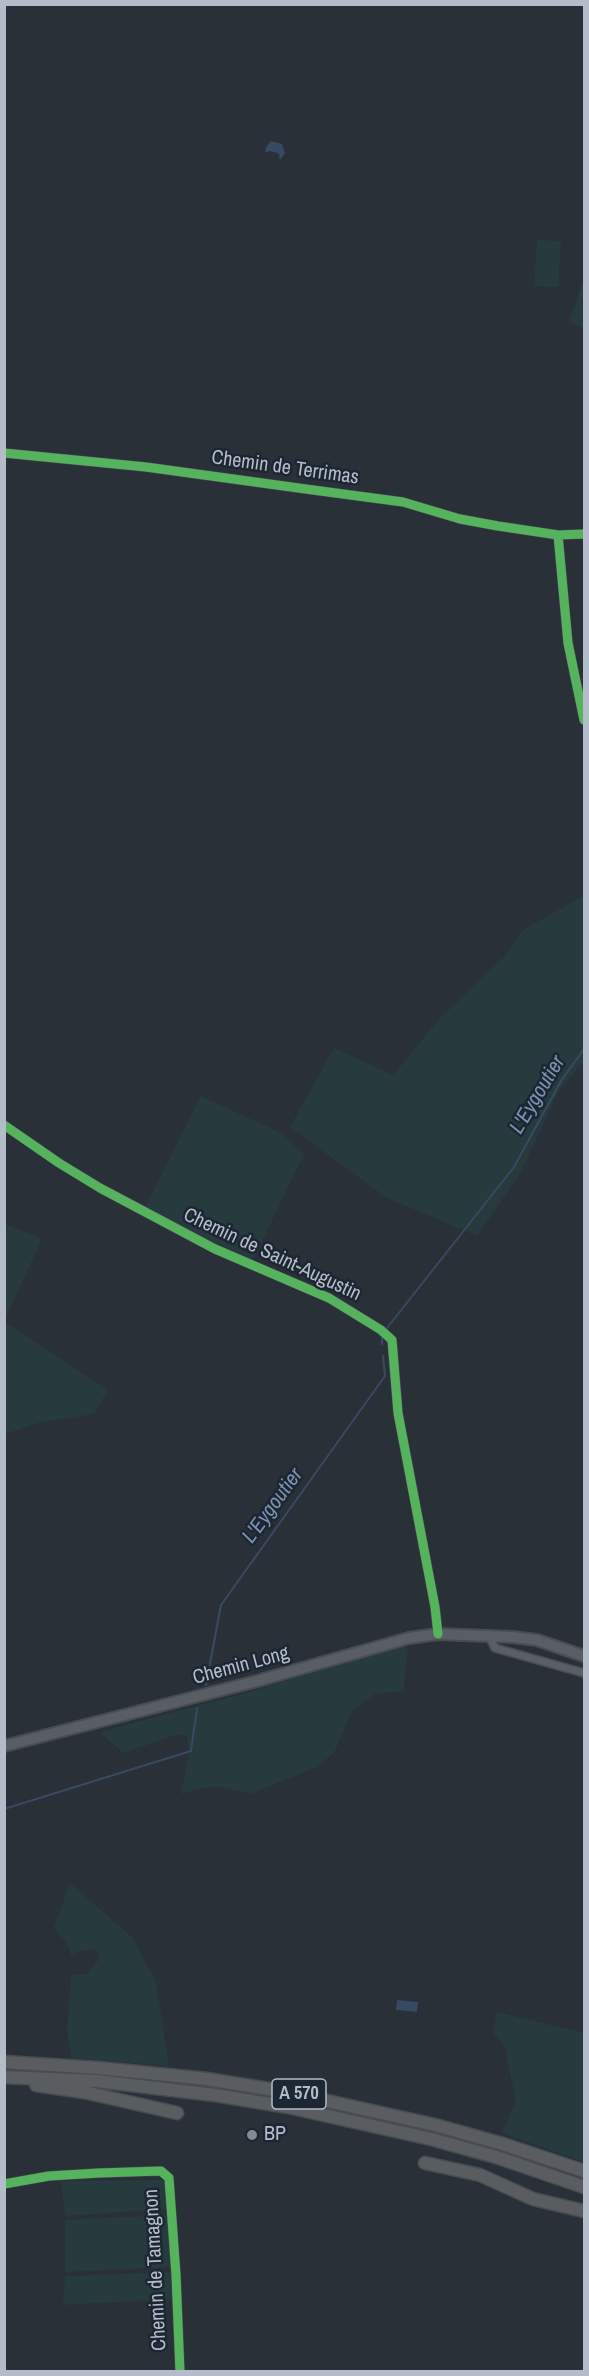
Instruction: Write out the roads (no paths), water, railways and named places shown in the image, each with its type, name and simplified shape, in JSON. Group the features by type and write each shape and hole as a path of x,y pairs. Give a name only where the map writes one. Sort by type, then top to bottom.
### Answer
{"highway":[{"name":"A 570","path":"4,2062 98,2068 196,2078 287,2092 435,2125 585,2171"},
{"name":"A 570","path":"4,2077 98,2081 215,2095 288,2107 431,2139 496,2157 585,2187"},
{"path":"4,2082 84,2092 177,2113"},
{"path":"424,2163 480,2175 533,2199 585,2211"}],"main road":[{"name":"Chemin Long","path":"4,1746 257,1680 384,1644 438,1634 488,1635 537,1640 585,1656"}],"street":[{"name":"Chemin de Terrimas","path":"4,453 135,466 393,501 460,519 558,535 585,534"},
{"path":"558,535 568,643 585,720"},
{"name":"Chemin de Saint-Augustin","path":"4,1125 100,1188 215,1249 329,1298 372,1324 392,1340 398,1413 435,1606 438,1634"},
{"path":"488,1635 495,1648 585,1673"},
{"name":"Chemin de Tamagnon","path":"4,2184 49,2176 161,2171 169,2178 180,2372"}],"water":[{"path":"271,141 282,144 285,153 281,159 278,158 280,157 278,153 269,151 265,153"},
{"path":"397,2000 418,2002 417,2012 396,2010"}],"waterway":[{"name":"L'Eygoutier","path":"387,1328 514,1167 561,1081 584,1049"},
{"name":"L'Eygoutier","path":"382,1335 382,1344"},
{"name":"L'Eygoutier","path":"206,1685 221,1605 385,1376 383,1356"},
{"name":"L'Eygoutier","path":"4,1809 191,1751 197,1708"}],"place":[{"name":"BP","path":"252,2135"}]}
